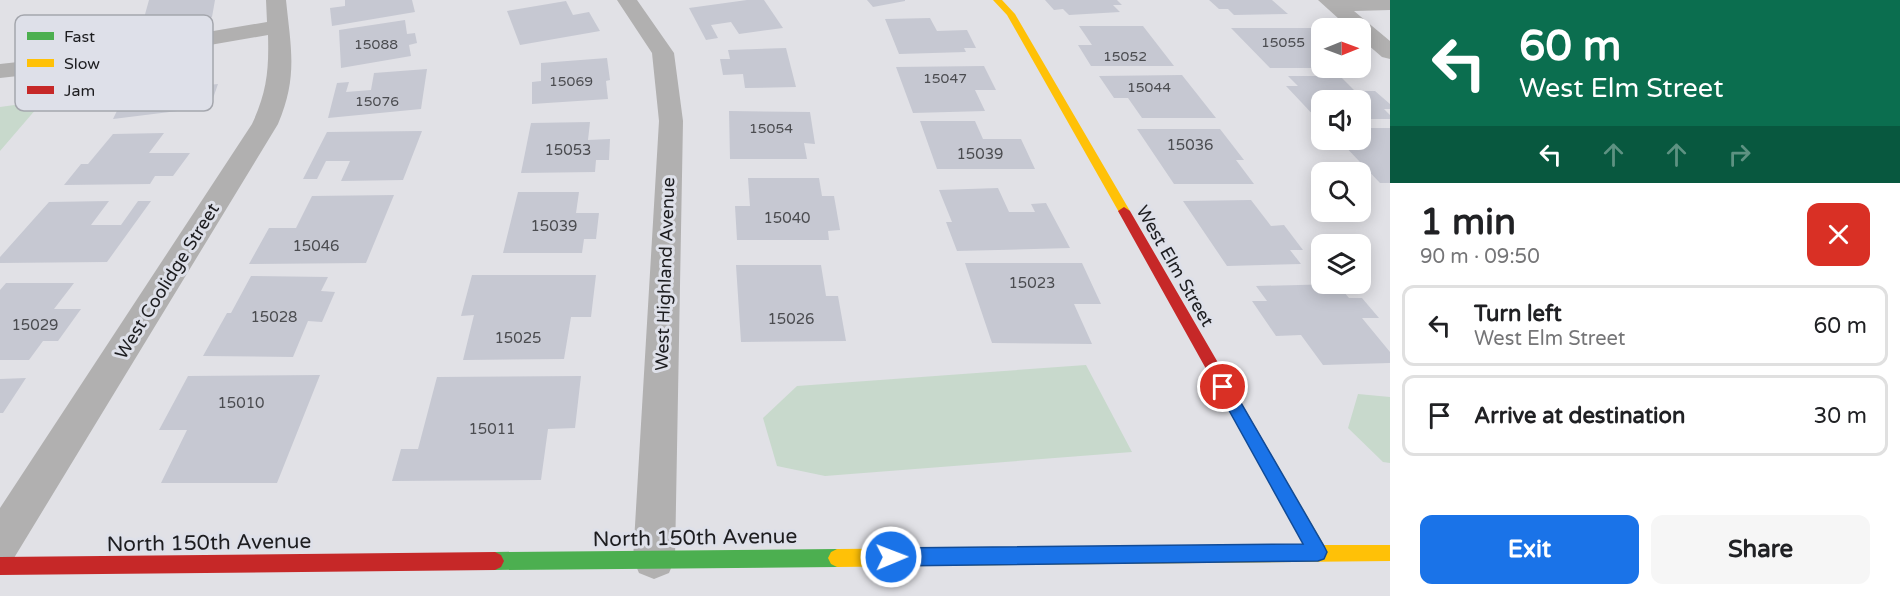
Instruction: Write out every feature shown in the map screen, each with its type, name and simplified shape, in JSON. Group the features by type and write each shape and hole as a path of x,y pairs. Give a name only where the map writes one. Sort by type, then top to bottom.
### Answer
{"street":[{"name":"West Highland Avenue","path":"627,0 663,53 671,121 654,559"},
{"name":"West Elm Street","path":"997,0 1011,14 1318,552"},
{"path":"1331,2 1390,4"},
{"path":"1331,2 1390,52"},
{"path":"213,29 277,14"},
{"name":"West Coolidge Street","path":"0,544 265,124 279,86 281,71 277,14"},
{"path":"0,71 15,69"},
{"name":"North 150th Avenue","path":"0,566 1390,553"}],"green space":[{"path":"15,105 15,111 34,111 0,151 0,107"},
{"path":"1086,365 1132,452 825,476 777,466 763,418 797,386"},
{"path":"1358,394 1390,397 1390,463 1383,462 1348,428"}],"building":[{"path":"149,0 215,0 212,15 145,15"},
{"path":"345,0 412,0 415,12 332,26 330,8 345,6"},
{"path":"747,0 764,0 783,28 739,34 731,22 711,25 718,38 706,40 689,8"},
{"path":"867,0 905,0 905,1 873,7"},
{"path":"1045,0 1117,0 1122,5 1113,5 1120,12 1069,15 1063,9 1054,10"},
{"path":"1209,0 1272,0 1288,14 1234,15 1228,9 1219,9"},
{"path":"566,1 573,15 589,12 600,31 520,45 507,11"},
{"path":"930,18 937,31 967,30 976,48 964,48 966,52 899,54 885,19"},
{"path":"405,20 407,34 415,33 417,43 409,45 411,56 341,68 339,30"},
{"path":"1079,26 1143,26 1174,66 1091,66 1078,45 1092,45"},
{"path":"1231,28 1311,28 1311,68 1270,68"},
{"path":"786,48 796,87 745,88 743,74 723,75 720,59 730,59 728,50"},
{"path":"607,58 610,80 606,81 608,99 532,104 532,82 541,81 541,63"},
{"path":"984,66 996,90 975,90 985,111 913,113 896,67"},
{"path":"427,69 421,109 328,118 337,83 349,82 346,92 371,90 374,73"},
{"path":"1182,75 1216,118 1142,118 1128,98 1114,98 1099,76"},
{"path":"1288,76 1342,78 1354,90 1311,90 1311,113 1286,86 1298,86"},
{"path":"213,84 218,84 213,98"},
{"path":"1371,91 1375,91 1390,104 1390,109 1384,109 1390,115 1390,119 1371,119"},
{"path":"117,111 178,111 113,119"},
{"path":"729,111 810,112 815,144 804,143 807,159 730,159"},
{"path":"920,121 975,121 983,139 1021,139 1035,169 937,169"},
{"path":"590,122 588,140 610,139 609,160 596,160 595,172 521,173 531,123"},
{"path":"1371,128 1390,128 1390,183 1380,183 1371,174 1371,162 1360,162 1349,150 1371,150"},
{"path":"1137,129 1220,129 1244,160 1236,160 1254,184 1174,184"},
{"path":"422,131 403,180 341,181 350,161 326,161 317,179 303,179 327,132"},
{"path":"164,133 149,153 190,153 173,176 155,176 150,184 64,185 81,164 88,164 113,134"},
{"path":"748,178 819,178 822,196 834,196 840,230 828,231 829,240 737,240 735,206 750,206"},
{"path":"998,188 1009,212 1035,212 1031,204 1046,203 1070,248 957,251 946,222 952,222 939,190"},
{"path":"518,192 579,192 576,213 599,213 596,239 584,239 582,253 503,253"},
{"path":"394,195 366,263 249,264 269,228 296,228 312,196"},
{"path":"1251,200 1271,226 1284,225 1303,250 1290,250 1301,264 1227,266 1183,201"},
{"path":"109,201 91,225 121,225 138,201 151,201 107,262 0,263 0,257 49,202"},
{"path":"965,263 1082,263 1101,304 1074,304 1092,344 992,343"},
{"path":"736,265 821,265 826,296 838,296 846,341 741,342"},
{"path":"472,275 596,275 591,317 571,317 564,359 463,360 474,315 461,316"},
{"path":"251,276 328,277 321,291 335,292 322,322 308,321 293,357 203,356 227,313 231,313"},
{"path":"6,283 74,283 54,309 81,309 58,341 43,341 29,360 0,360 0,290"},
{"path":"1311,285 1311,294 1346,294 1349,298 1362,298 1379,318 1362,318 1390,352 1390,363 1323,365 1301,335 1276,336 1252,301 1267,301 1256,286"},
{"path":"320,375 277,483 161,483 187,430 159,430 188,376"},
{"path":"581,376 575,428 548,429 541,480 392,481 401,449 418,449 437,377"},
{"path":"26,378 3,413 0,413 0,379"}],"traffic: fast":[{"path":"495,561 837,558"}],"traffic: slow":[{"path":"997,0 1011,14 1124,211"},
{"path":"1269,466 1318,552"},
{"path":"837,558 1390,553"}],"traffic: jam":[{"path":"1124,211 1269,466"},
{"path":"0,566 495,561"}],"route":[{"path":"891,557 1318,552 1223,387"}]}
